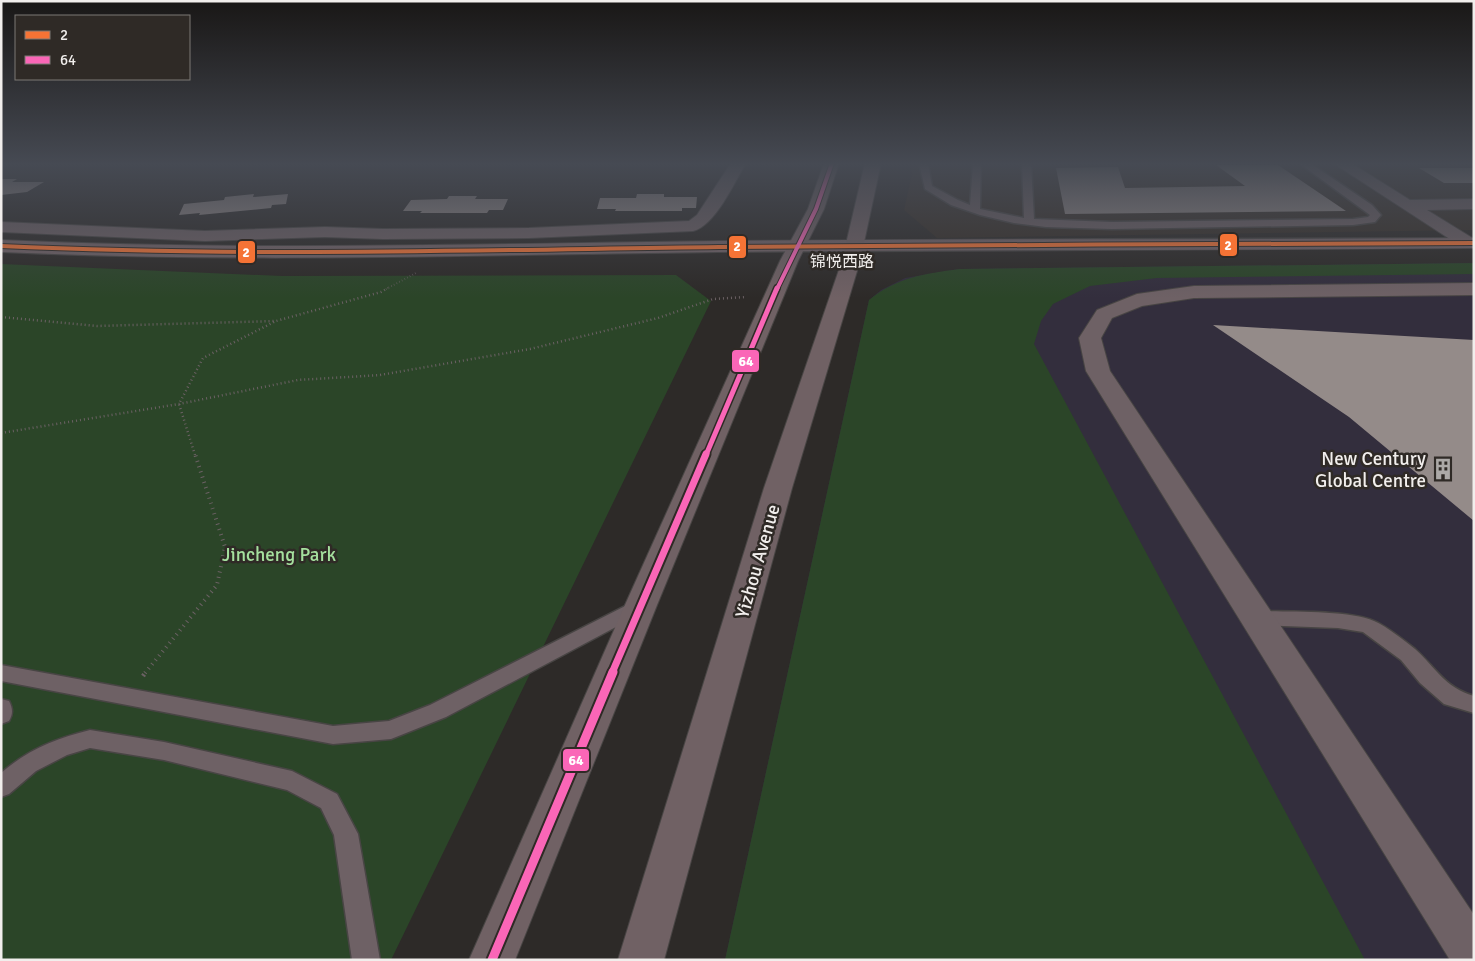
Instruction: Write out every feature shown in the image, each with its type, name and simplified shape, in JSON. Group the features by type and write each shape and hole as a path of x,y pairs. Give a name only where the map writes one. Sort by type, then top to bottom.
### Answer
{"main road":[{"path":"492,960 641,605 792,253 816,208"},
{"name":"Yizhou Avenue","path":"641,960 778,488 852,253 863,208"},
{"name":"锦悦西路","path":"852,253 1226,245 1472,246"},
{"name":"锦悦西路","path":"1,246 111,251 852,253 1472,246"},
{"name":"锦悦西路","path":"1,256 97,261 443,259 792,253"}],"street":[{"path":"1,227 205,236 292,233 528,233 693,226 703,219 710,208"},
{"path":"1412,208 1472,246"},
{"path":"276,252 292,233"},
{"path":"1474,289 1194,292 1137,300 1104,314 1090,338 1098,371 1474,956"}],"lane":[{"path":"969,208 989,215 1029,222 1083,225 1353,222 1371,220 1376,215 1369,208"},
{"path":"1028,208 1029,222"},
{"path":"1203,224 1226,245"},
{"path":"1,673 333,735 391,730 438,711 641,605"},
{"path":"1256,618 1338,621 1368,626 1408,655 1427,676 1452,698 1474,705"},
{"path":"1,707 1,715"},
{"path":"1,787 28,764 61,747 90,739 164,751 292,781 329,802 346,834 366,960"}],"path":[{"path":"126,697 217,585 225,547 180,404 204,358 276,322 381,292 443,259"},
{"path":"1,433 180,404 298,380 380,375 530,349 658,318 713,299 774,296"},
{"path":"1,317 97,326 276,322"}],"shaded area":[{"path":"904,208 1474,208 1474,230 937,238 904,210"},
{"path":"1474,263 1474,960 725,960 869,300 881,290 905,278 959,269"}],"green space":[{"path":"1474,263 1474,274 1157,278 1090,286 1053,304 1041,321 1034,344 1365,960 725,960 869,300 879,292 901,281 959,269"},
{"name":"Jincheng Park","path":"1,264 282,276 676,275 711,301 391,960 1,960"}],"building":[{"path":"182,208 271,208 199,215 200,213 179,215"},
{"path":"405,208 504,208 503,210 489,210 487,213 420,213 422,211 403,211"},
{"path":"597,208 696,208 682,208 682,211 615,211 616,209"},
{"path":"1064,208 1341,208 1346,211 1065,214"},
{"name":"New Century Global Centre","path":"1213,325 1474,340 1474,521 1349,417"}],"transit line":[{"name":"64","path":"492,960 641,605 789,261 816,208"},
{"name":"2","path":"1,246 111,251 276,252 795,246 1474,243"}],"place":[{"name":"New Century Global Centre","path":"1443,469"}]}
